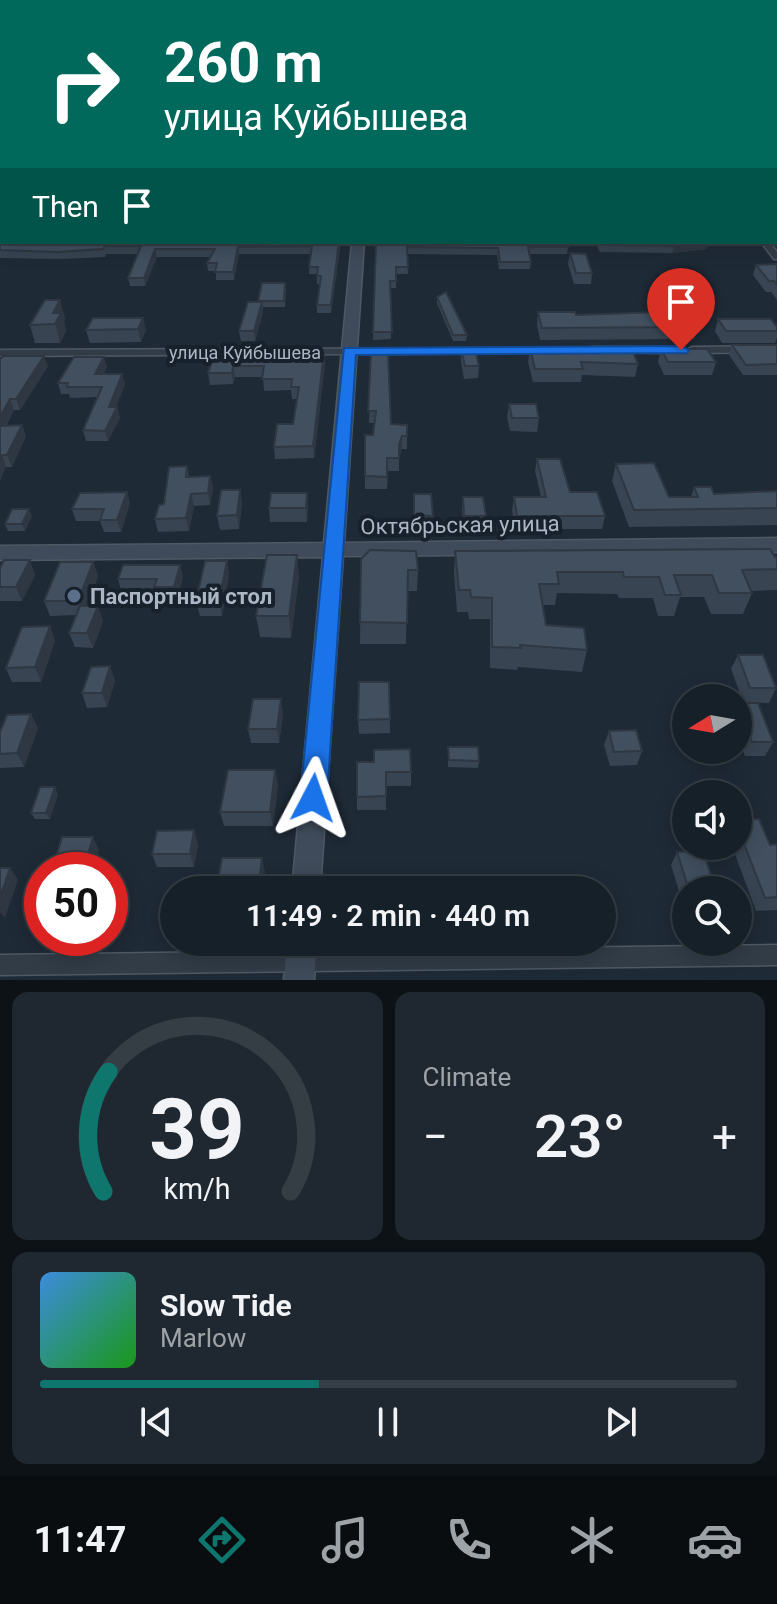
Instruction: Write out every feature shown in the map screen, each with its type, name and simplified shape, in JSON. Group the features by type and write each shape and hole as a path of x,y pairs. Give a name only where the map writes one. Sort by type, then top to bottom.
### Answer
{"main road":[{"path":"307,876 358,244"},
{"name":"Октябрьская улица","path":"0,553 777,545"}],"street":[{"path":"585,350 777,349"},
{"name":"улица Куйбышева","path":"0,353 553,351"},
{"path":"0,965 777,955"}],"building":[{"path":"0,244 339,244 331,305 317,305 321,276 317,276 318,267 309,267 312,246 238,247 233,272 215,272 217,263 207,263 215,249 155,249 144,278 128,278 141,246 105,246 103,249 58,252 0,250"},
{"path":"376,244 566,244 568,247 528,247 531,262 500,262 498,248 407,247 408,267 396,267 396,281 390,281 392,332 373,332"},
{"path":"601,244 691,244 674,246"},
{"path":"570,253 586,254 592,273 576,273"},
{"path":"777,264 777,285 769,281 756,265"},
{"path":"262,283 285,283 284,301 258,301"},
{"path":"446,292 467,335 453,335 437,297"},
{"path":"45,300 60,300 53,313 61,313 55,324 30,325"},
{"path":"248,302 262,302 254,331 239,331"},
{"path":"687,311 697,327 542,328 538,312 575,312 576,315"},
{"path":"93,318 143,318 138,329 86,330"},
{"path":"718,319 771,319 777,331 726,331"},
{"path":"732,345 777,345 777,364 746,365"},
{"path":"461,349 475,349 479,366 465,366"},
{"path":"530,349 632,350 638,364 581,362 583,369 535,369"},
{"path":"661,349 707,349 716,362 668,362"},
{"path":"371,352 388,352 391,424 407,425 407,436 402,436 399,445 399,458 387,458 387,477 365,476 365,435 373,435 376,411 368,411"},
{"path":"324,353 313,446 274,447 277,424 293,424 299,387 291,387 292,379 262,379 264,366 233,366 232,373 208,373 214,355"},
{"path":"3,356 44,356 16,399 10,399 0,417 0,359"},
{"path":"74,357 104,357 95,374 122,374 109,407 117,407 105,431 83,430 102,387 67,387 68,383 58,383"},
{"path":"509,404 536,404 539,418 512,418"},
{"path":"22,425 7,455 0,458 0,426"},
{"path":"537,459 560,459 570,492 597,492 605,516 517,516 514,497 546,497"},
{"path":"654,463 669,497 698,497 694,487 711,487 714,494 777,491 777,508 634,510 616,464"},
{"path":"187,466 186,477 210,476 208,493 191,494 186,518 155,519 159,505 164,504 169,467"},
{"path":"221,490 240,490 237,515 217,516"},
{"path":"127,492 117,520 100,520 104,509 72,509 80,493"},
{"path":"271,493 307,493 306,508 269,508"},
{"path":"414,494 431,494 433,516 414,515"},
{"path":"463,497 483,497 486,516 464,516"},
{"path":"12,509 29,509 22,524 5,524"},
{"path":"770,549 777,557 777,569 742,570 752,593 719,593 712,575 674,575 681,595 665,595 659,577 624,577 623,572 557,572 559,584 539,584 546,625 584,628 587,650 520,645 521,648 492,647 492,598 471,597 470,590 459,590 455,551"},
{"path":"370,550 416,551 418,570 408,570 407,623 360,622 361,559"},
{"path":"267,555 297,555 289,616 256,616"},
{"path":"4,560 30,560 16,587 0,587 0,568"},
{"path":"205,561 227,561 219,601 196,601"},
{"path":"60,562 93,562 78,601 44,601"},
{"path":"123,565 180,565 174,587 154,587 157,579 118,579"},
{"path":"80,606 98,606 87,633 69,633"},
{"path":"50,626 35,667 6,668 22,627"},
{"path":"738,655 763,655 776,688 752,688 752,684 749,684"},
{"path":"110,666 102,693 82,693 91,667"},
{"path":"359,682 389,682 390,719 358,720"},
{"path":"253,699 281,699 277,729 248,729"},
{"path":"752,703 758,703 773,742 752,742"},
{"path":"31,714 17,753 0,754 0,732 7,715"},
{"path":"636,730 642,751 614,752 609,731"},
{"path":"448,747 478,747 479,761 449,760"},
{"path":"410,749 411,772 386,772 386,796 357,797 357,762 374,762 374,750"},
{"path":"228,770 275,770 270,812 220,812"},
{"path":"40,787 55,787 46,813 31,813"},
{"path":"752,819 759,819 770,845 777,844 777,897 765,898 750,860"},
{"path":"194,830 190,854 152,854 157,831"},
{"path":"62,837 93,837 89,852 57,852"},
{"path":"222,858 262,858 260,876 219,876"},
{"path":"680,860 706,860 711,876 685,876"},
{"path":"0,868 10,868 0,897"}],"place":[{"name":"Паспортный стол","path":"74,596"}],"route":[{"path":"313,798 349,351 681,350"}]}
